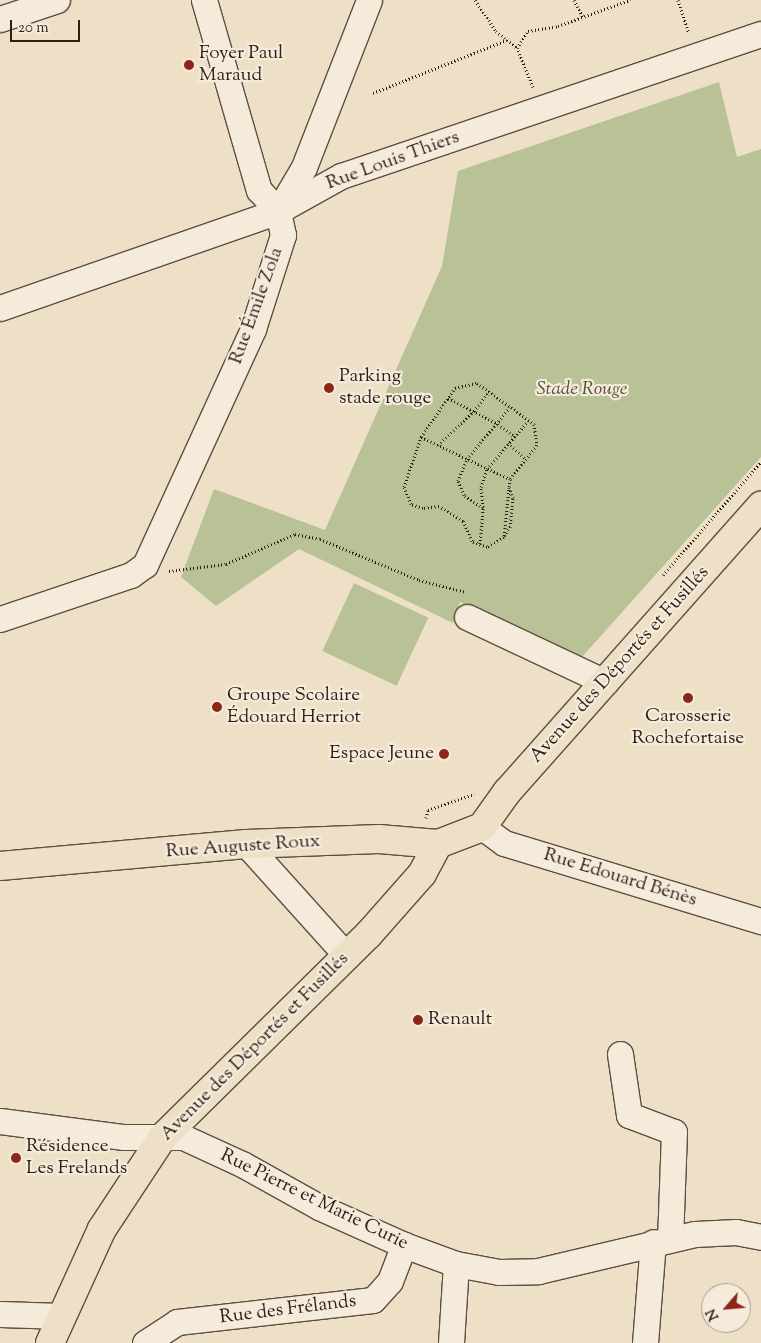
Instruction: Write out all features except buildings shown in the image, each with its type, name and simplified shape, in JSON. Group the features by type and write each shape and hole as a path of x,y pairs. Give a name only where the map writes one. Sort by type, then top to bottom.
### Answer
{"main road":[{"name":"Avenue des Déportés et Fusillés","path":"482,827 507,792 761,506"},
{"name":"Rue Auguste Roux","path":"0,866 246,844 379,839 438,844 482,827"},
{"name":"Avenue des Déportés et Fusillés","path":"58,1334 102,1229 162,1138 347,956 422,874 438,844"}],"street":[{"path":"0,19 57,0"},
{"path":"204,0 259,190 278,211 304,167 369,0"},
{"name":"Rue Louis Thiers","path":"0,308 278,211 341,176 761,34"},
{"name":"Rue Émile Zola","path":"131,575 145,565 253,329 283,235 278,211"},
{"path":"0,619 131,575"},
{"path":"467,617 605,682"},
{"name":"Rue Edouard Bénès","path":"482,827 504,843 761,920"},
{"path":"246,844 347,956"},
{"path":"620,1054 629,1115 674,1132 662,1240 645,1343"},
{"name":"Rue Pierre et Marie Curie","path":"0,1121 124,1137 182,1137 242,1164 319,1206 404,1245 456,1264 499,1272 538,1271 662,1240 694,1234 736,1232 761,1237"},
{"name":"Rue des Frélands","path":"145,1343 177,1322 373,1300 390,1281 404,1245"},
{"path":"450,1343 456,1264"},
{"path":"0,1314 58,1334"}],"path":[{"path":"475,0 496,31 517,48 542,108"},
{"path":"574,0 583,17"},
{"path":"517,48 528,31 583,17 630,0"},
{"path":"678,0 696,56"},
{"path":"374,93 507,40"},
{"path":"477,383 534,424 537,446 510,479 509,487 513,498 510,527 504,537 487,546 472,541 463,520 439,506 423,508 411,504 404,486 421,437 448,398 454,388 477,383"},
{"path":"438,445 474,411 489,392"},
{"path":"448,398 498,424 514,437"},
{"path":"483,508 464,495 458,481 467,459 498,424 510,407"},
{"path":"480,544 483,508 481,488 487,469 528,421"},
{"path":"421,437 510,479"},
{"path":"508,444 526,459"},
{"path":"131,575 226,564 296,534 320,539 419,580"}],"green space":[{"name":"Stade Rouge","path":"719,82 737,157 761,149 761,457 581,658 460,602 453,623 299,549 216,606 181,577 214,489 325,530 442,266 458,171"},
{"path":"354,583 428,618 397,686 322,651"}],"place":[{"name":"Foyer Paul Maraud","path":"189,65"},
{"name":"Parking stade rouge","path":"329,388"},
{"name":"Carosserie Rochefortaise","path":"688,698"},
{"name":"Groupe Scolaire Édouard Herriot","path":"217,707"},
{"name":"Espace Jeune","path":"444,754"},
{"name":"Renault","path":"418,1020"},
{"name":"Résidence Les Frelands","path":"16,1158"}]}
